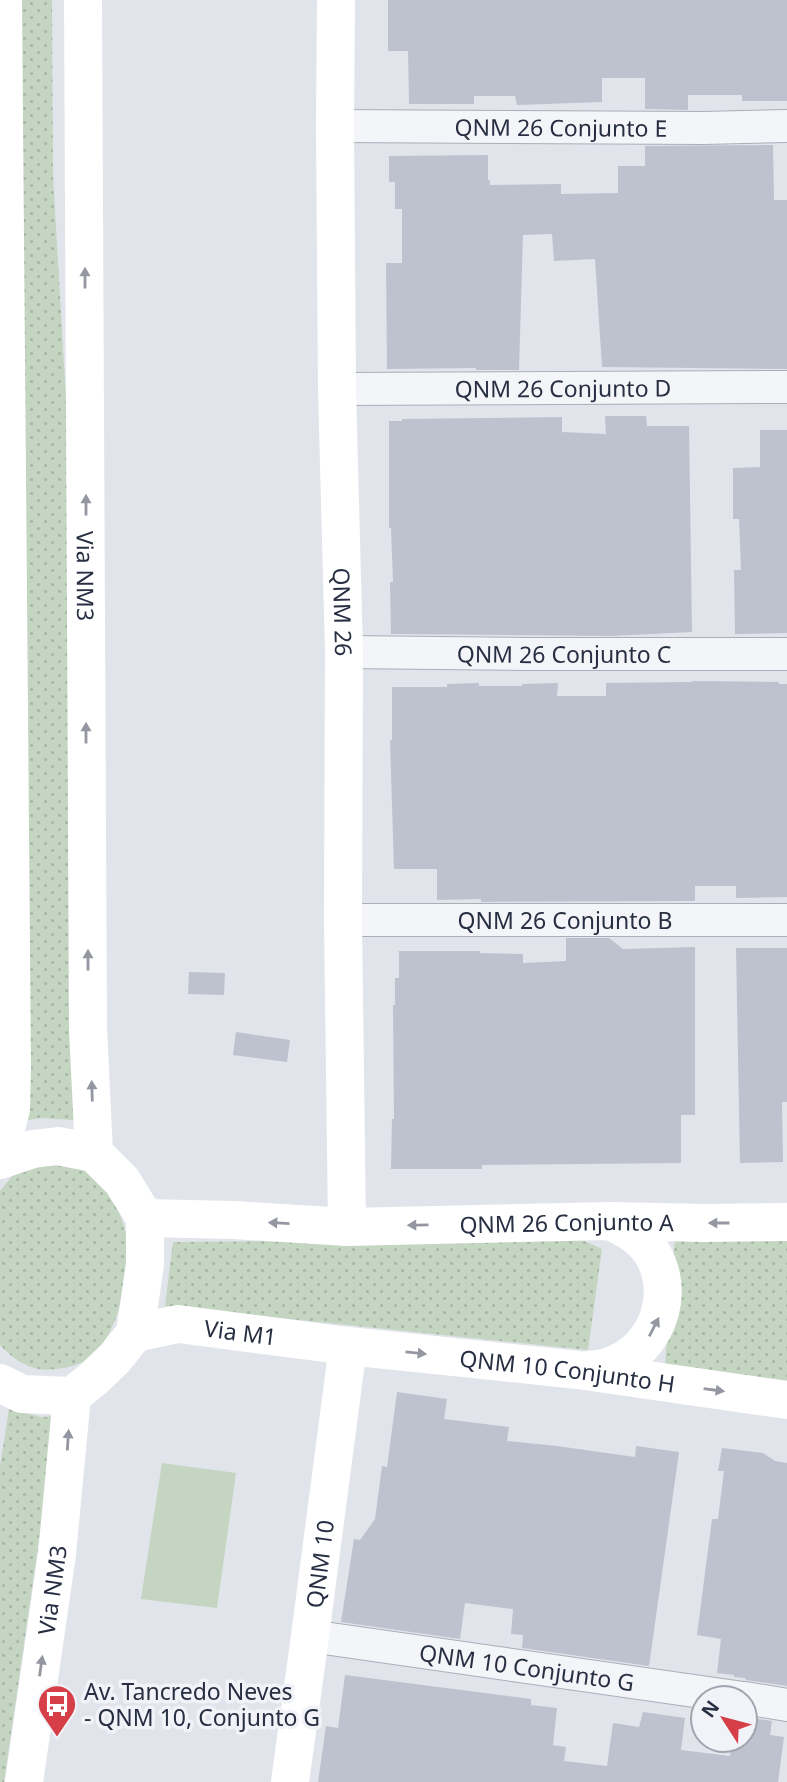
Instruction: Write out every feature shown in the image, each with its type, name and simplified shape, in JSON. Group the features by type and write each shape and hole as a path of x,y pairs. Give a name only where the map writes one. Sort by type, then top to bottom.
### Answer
{"main road":[{"path":"0,1153 11,1109 12,1082 3,0"},
{"name":"Via NM3","path":"83,0 88,1029 94,1153"},
{"name":"QNM 26","path":"336,0 337,389 344,652 343,920 347,1227"},
{"path":"0,1160 33,1149 58,1146 94,1153 122,1181 145,1218 145,1264 135,1333 115,1358 72,1396 22,1394 0,1383"},
{"path":"145,1218 347,1227"},
{"path":"578,1370 612,1366 627,1358 640,1348 651,1334 660,1314 663,1285 651,1252 640,1238 610,1221"},
{"name":"QNM 26 Conjunto A","path":"347,1227 610,1221 787,1222"},
{"name":"Via M1","path":"135,1333 178,1324 348,1346"},
{"name":"QNM 10 Conjunto H","path":"348,1346 578,1370 787,1400"},
{"name":"QNM 10","path":"290,1782 348,1346"},
{"name":"Via NM3","path":"24,1782 57,1554 72,1396"}],"street":[{"name":"QNM 26 Conjunto E","path":"335,126 787,126"},
{"name":"QNM 26 Conjunto D","path":"337,389 787,387"},
{"name":"QNM 26 Conjunto C","path":"344,652 787,654"},
{"name":"QNM 26 Conjunto B","path":"343,920 787,920"},
{"name":"QNM 10 Conjunto G","path":"310,1636 689,1690"},
{"name":"QNM 10 Conjunto G","path":"759,1700 787,1704"}],"green space":[{"path":"16,0 52,0 53,176 69,450 74,1120 40,1118 24,1121"},
{"path":"35,1162 94,1171 120,1214 127,1243 124,1288 108,1335 91,1357 79,1364 48,1370 25,1364 0,1345 0,1191 13,1175"},
{"path":"578,1238 602,1249 588,1350 165,1306 173,1242"},
{"path":"675,1238 787,1238 787,1383 665,1365"},
{"path":"9,1409 41,1417 57,1416 4,1782 0,1782 0,1466"},
{"path":"162,1463 236,1473 217,1608 141,1599"}],"building":[{"path":"388,0 787,0 787,101 742,101 742,95 688,95 688,110 645,109 645,78 602,78 602,102 517,105 515,96 474,96 474,104 409,104 408,51 388,51"},
{"path":"773,145 774,200 787,200 787,369 602,367 595,259 554,261 552,234 523,235 519,370 387,369 386,263 402,263 402,209 395,209 395,182 389,182 389,156 488,155 490,185 561,184 561,194 618,193 618,166 645,166 645,146"},
{"path":"605,416 646,416 647,426 689,426 692,632 612,636 391,634 390,582 393,582 389,528 389,421 562,417 562,432 606,434"},
{"path":"760,430 787,430 787,633 735,634 734,570 741,570 739,519 733,519 733,468 760,467"},
{"path":"692,681 787,684 787,897 736,898 736,886 695,886 695,901 437,900 437,869 394,869 390,740 392,687 447,687 447,684 479,683 479,686 522,686 558,683 557,696 606,696 606,683"},
{"path":"566,938 609,938 623,949 695,947 695,1115 681,1115 681,1163 482,1165 482,1169 391,1169 394,1119 393,1005 395,978 399,978 399,951 480,951 523,954 523,963 566,961"},
{"path":"736,948 787,948 787,1102 782,1102 783,1162 740,1163"},
{"path":"189,972 225,973 224,995 188,994"},
{"path":"236,1032 290,1040 287,1062 233,1055"},
{"path":"397,1392 447,1399 444,1419 509,1427 507,1441 635,1457 636,1446 679,1452 649,1666 522,1648 523,1635 511,1634 513,1609 465,1603 460,1639 341,1622 354,1539 360,1540 375,1519 382,1466 387,1467"},
{"path":"722,1448 763,1453 775,1461 787,1463 787,1686 717,1673 721,1639 697,1635 712,1519 718,1519 724,1471 718,1471"},
{"path":"345,1675 531,1699 531,1705 557,1708 553,1745 566,1747 564,1761 607,1766 613,1723 639,1727 643,1712 685,1718 681,1750 689,1751 689,1754 759,1754 759,1719 772,1721 770,1735 784,1737 778,1782 318,1782 326,1726 338,1728"}],"place":[{"name":"Av. Tancredo Neves - QNM 10, Conjunto G","path":"57,1738"}]}
